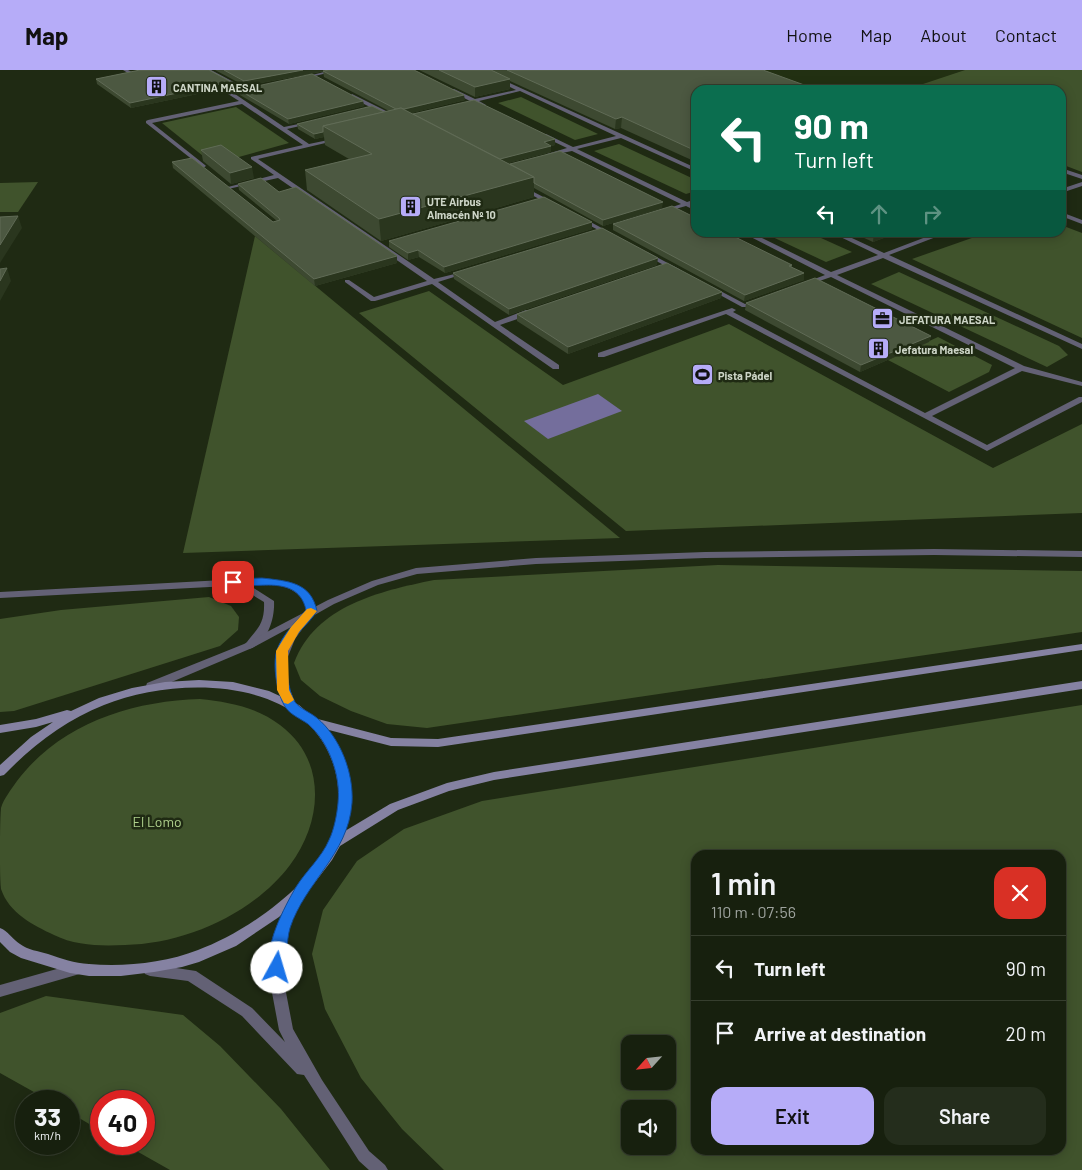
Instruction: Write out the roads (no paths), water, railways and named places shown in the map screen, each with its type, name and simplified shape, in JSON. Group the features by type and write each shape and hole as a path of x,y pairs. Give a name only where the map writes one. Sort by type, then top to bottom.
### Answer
{"main road":[{"path":"314,722 390,742 438,743 1082,647"},
{"path":"0,729 36,723 141,690 177,684 235,686 263,693 292,707 314,722 330,742 342,772 345,803 336,842 301,891 264,923 223,946 172,964 134,970 78,969 19,951 0,934"},
{"path":"336,842 394,807 447,787 494,776 1082,685"},
{"path":"0,772 19,751 46,732 103,701"}],"street":[{"path":"125,70 132,74 155,70"},
{"path":"207,70 244,90"},
{"path":"297,79 335,70"},
{"path":"477,70 691,168"},
{"path":"314,75 322,80"},
{"path":"262,86 231,94 307,146"},
{"path":"443,86 492,110"},
{"path":"465,103 520,90"},
{"path":"348,94 390,116"},
{"path":"208,170 148,122 243,102"},
{"path":"365,110 374,107"},
{"path":"283,129 319,120"},
{"path":"537,131 691,206"},
{"path":"346,136 253,158 556,367"},
{"path":"546,156 621,136"},
{"path":"1066,172 1082,177"},
{"path":"230,188 279,176"},
{"path":"223,182 238,194"},
{"path":"516,184 561,208"},
{"path":"1066,189 1082,184"},
{"path":"534,201 543,199"},
{"path":"659,213 691,203"},
{"path":"1066,216 1082,222"},
{"path":"578,217 620,239"},
{"path":"595,234 614,228"},
{"path":"754,237 1021,368 1082,391"},
{"path":"844,237 1082,347"},
{"path":"796,288 932,237"},
{"path":"381,245 390,242"},
{"path":"644,252 684,274"},
{"path":"658,268 668,265"},
{"path":"347,281 373,300 472,270"},
{"path":"702,283 744,306"},
{"path":"601,355 762,300"},
{"path":"495,324 540,308"},
{"path":"727,312 987,448 1082,399"},
{"path":"925,416 1021,368 1082,384"},
{"path":"141,690 181,676 248,646 312,611 375,583 416,572 482,565 629,557 802,552 1082,554"},
{"path":"0,595 262,581 283,584 299,590 309,598 312,611"},
{"path":"222,582 249,589 269,601 270,618 263,632 248,646"},
{"path":"292,707 283,690 282,651 295,630 312,611"},
{"path":"301,891 283,927 277,953 277,982 286,1030 317,1085 364,1156 380,1170"},
{"path":"0,992 78,969"},
{"path":"134,970 159,970 191,975 247,1012 281,1045 317,1085"}],"place":[{"name":"CANTINA MAESAL","path":"157,87"},
{"name":"UTE Airbus Almacén Nº 10","path":"411,207"},
{"name":"JEFATURA MAESAL","path":"883,319"},
{"name":"Jefatura Maesal","path":"879,349"},
{"name":"Pista Pádel","path":"702,375"}],"park label":[{"name":"El Lomo","path":"157,821"}]}
